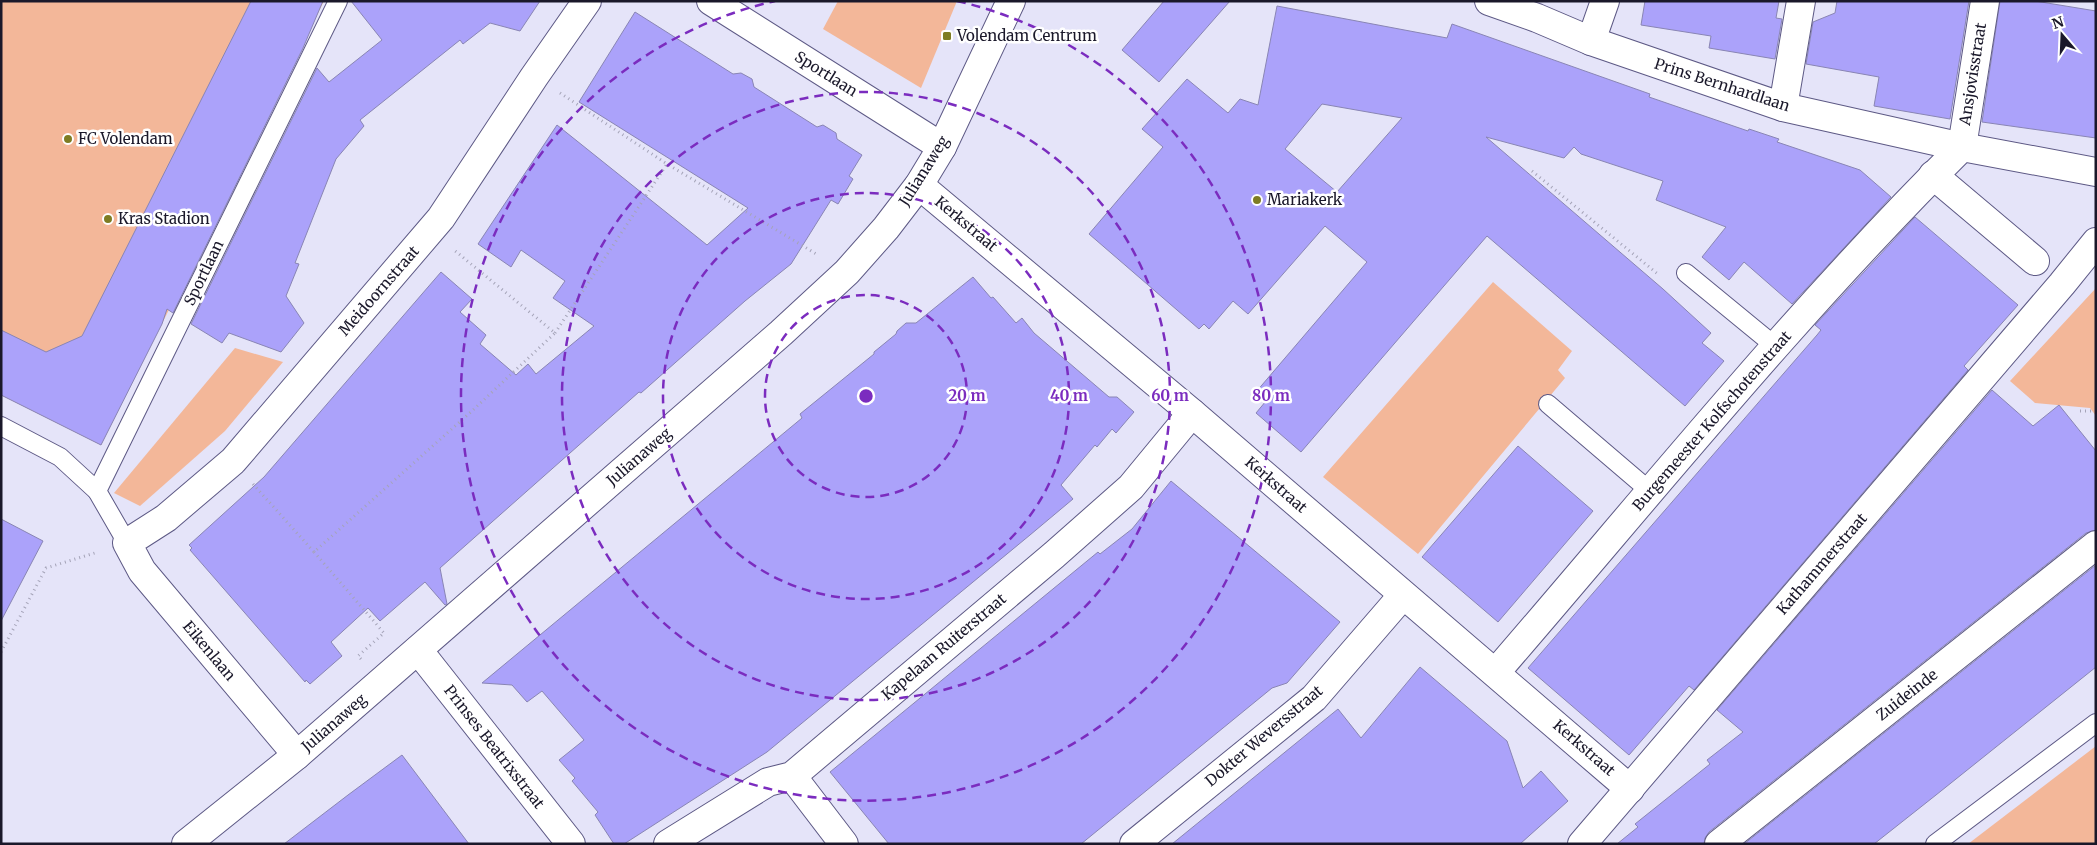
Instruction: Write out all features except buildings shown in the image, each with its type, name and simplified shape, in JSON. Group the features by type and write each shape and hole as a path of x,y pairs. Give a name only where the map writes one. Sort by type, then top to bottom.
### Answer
{"street":[{"name":"Meidoornstraat","path":"127,543 166,518 233,461 430,231 441,218 534,77 587,1"},
{"name":"Sportlaan","path":"711,1 942,147"},
{"name":"Julianaweg","path":"186,844 297,755 781,333 847,272 886,228 918,185 942,147 1011,1"},
{"name":"Prins Bernhardlaan","path":"1489,1 1538,18 1591,41 1783,107 1962,147 2096,172"},
{"path":"1591,41 1605,1"},
{"path":"1783,107 1801,1"},
{"name":"Ansjovisstraat","path":"1962,147 1985,1"},
{"name":"Burgemeester Kolfschotenstraat","path":"1496,672 1775,346 1933,175 1962,147"},
{"path":"1933,175 2035,261"},
{"name":"Kerkstraat","path":"918,185 1192,413 1630,789"},
{"name":"Kathammerstraat","path":"1582,844 2096,242"},
{"name":"Kapelaan Ruiterstraat","path":"668,844 768,782 792,776 1131,487 1192,413"},
{"name":"Eikenlaan","path":"127,543 142,571 297,755"},
{"name":"Zuideinde","path":"1719,844 2096,545"},
{"name":"Dokter Weversstraat","path":"1134,844 1314,698 1403,596"},
{"name":"Prinses Beatrixstraat","path":"418,650 571,844"},
{"path":"792,776 844,844"}],"lane":[{"name":"Sportlaan","path":"96,491 338,1"},
{"path":"1686,273 1775,346"},
{"path":"1548,404 1651,492"},
{"path":"1,426 60,457 96,491 127,543"},
{"path":"1935,844 2096,723"}],"path":[{"path":"534,77 628,136 667,164 847,272"},
{"path":"314,552 466,416 555,333 667,164"},
{"path":"1532,171 1662,277 1686,273"},
{"path":"430,231 555,333"},
{"path":"2080,411 2096,411"},
{"path":"233,461 384,633 358,656 381,682"},
{"path":"1,652 46,568 127,543"}],"shaded area":[{"name":"Kras Stadion","path":"1,1 324,1 101,445 1,395"},
{"path":"838,1 957,1 921,88 823,29"},
{"path":"1493,282 1572,351 1558,370 1565,378 1418,554 1323,477"},
{"path":"2096,288 2096,416 2090,408 2035,403 2010,381"},
{"path":"235,348 283,362 225,431 140,506 114,493"},
{"path":"2096,746 2096,844 1968,844"}],"place":[{"name":"Volendam Centrum","path":"947,36"},
{"name":"FC Volendam","path":"68,139"},
{"name":"Mariakerk","path":"1257,200"},
{"name":"Kras Stadion","path":"108,219"}]}
